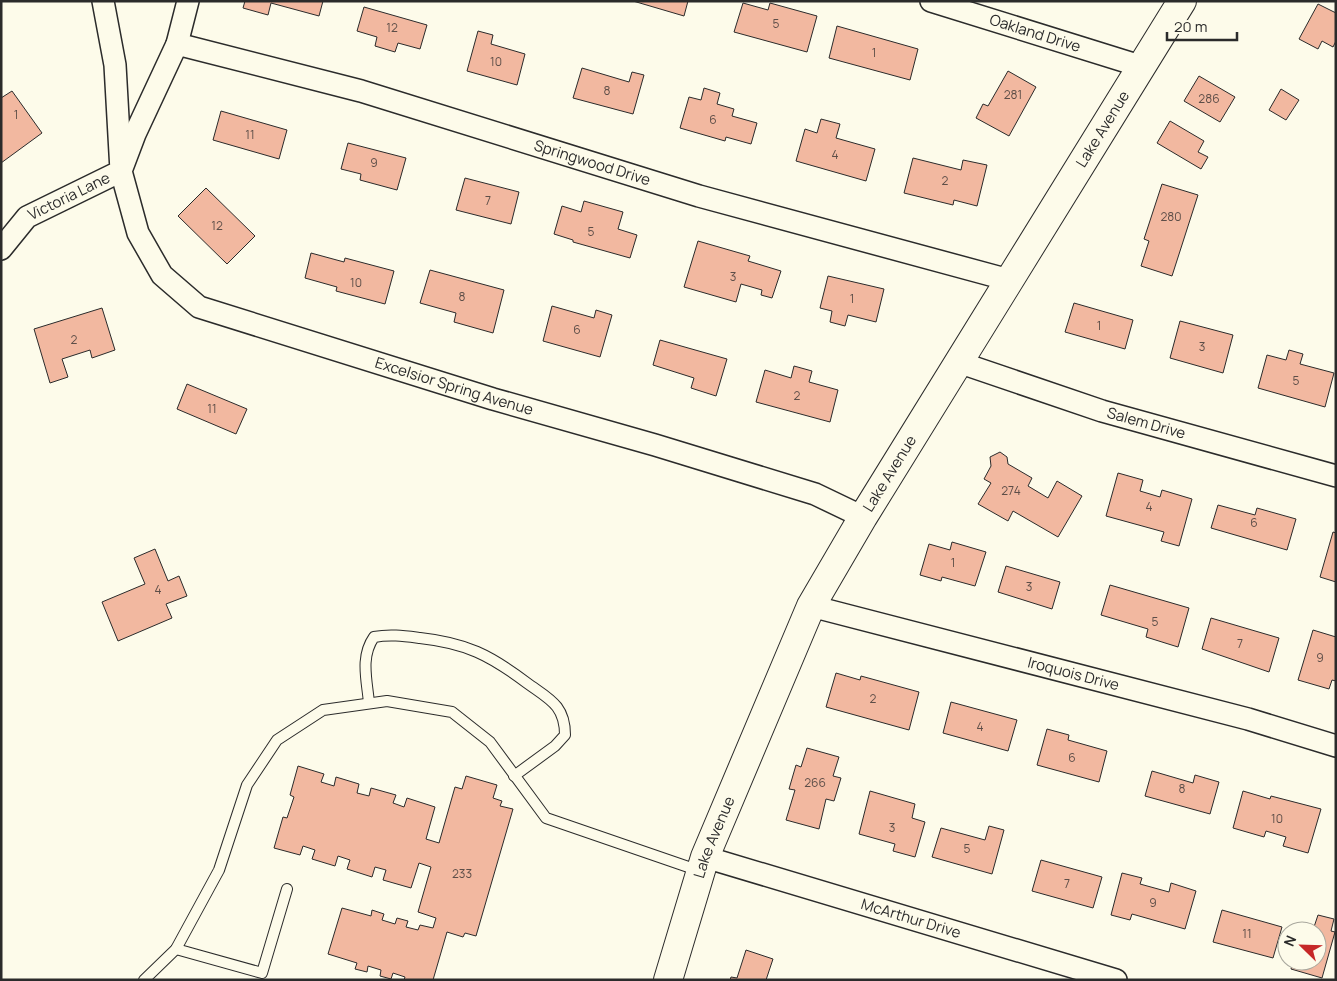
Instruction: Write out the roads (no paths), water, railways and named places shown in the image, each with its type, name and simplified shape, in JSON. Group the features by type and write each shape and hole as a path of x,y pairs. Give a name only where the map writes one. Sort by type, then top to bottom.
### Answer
{"main road":[{"name":"Lake Avenue","path":"668,980 703,864 811,606 862,517 1182,1"}],"street":[{"name":"Excelsior Spring Avenue","path":"103,1 115,65 121,171 138,233 162,275 199,307 483,396 815,494 862,517"},
{"path":"121,171 138,126 177,44 188,1"},
{"name":"Oakland Drive","path":"930,1 1140,66"},
{"name":"Springwood Drive","path":"177,44 361,91 699,196 1009,280"},
{"name":"Victoria Lane","path":"1,249 27,216 121,171"},
{"name":"Salem Drive","path":"958,362 1102,411 1336,476"},
{"name":"Iroquois Drive","path":"811,606 1248,719 1336,746"},
{"name":"McArthur Drive","path":"703,864 1116,980"}],"lane":[{"path":"369,703 365,666 366,648 374,637 389,634 442,640 469,647 499,662 558,705 565,721 565,735 555,746 514,776"},
{"path":"144,980 176,949 219,870 247,785 277,740 323,710 387,701 452,712 490,742 546,818 703,864"},
{"path":"176,949 262,973 287,890"}]}
